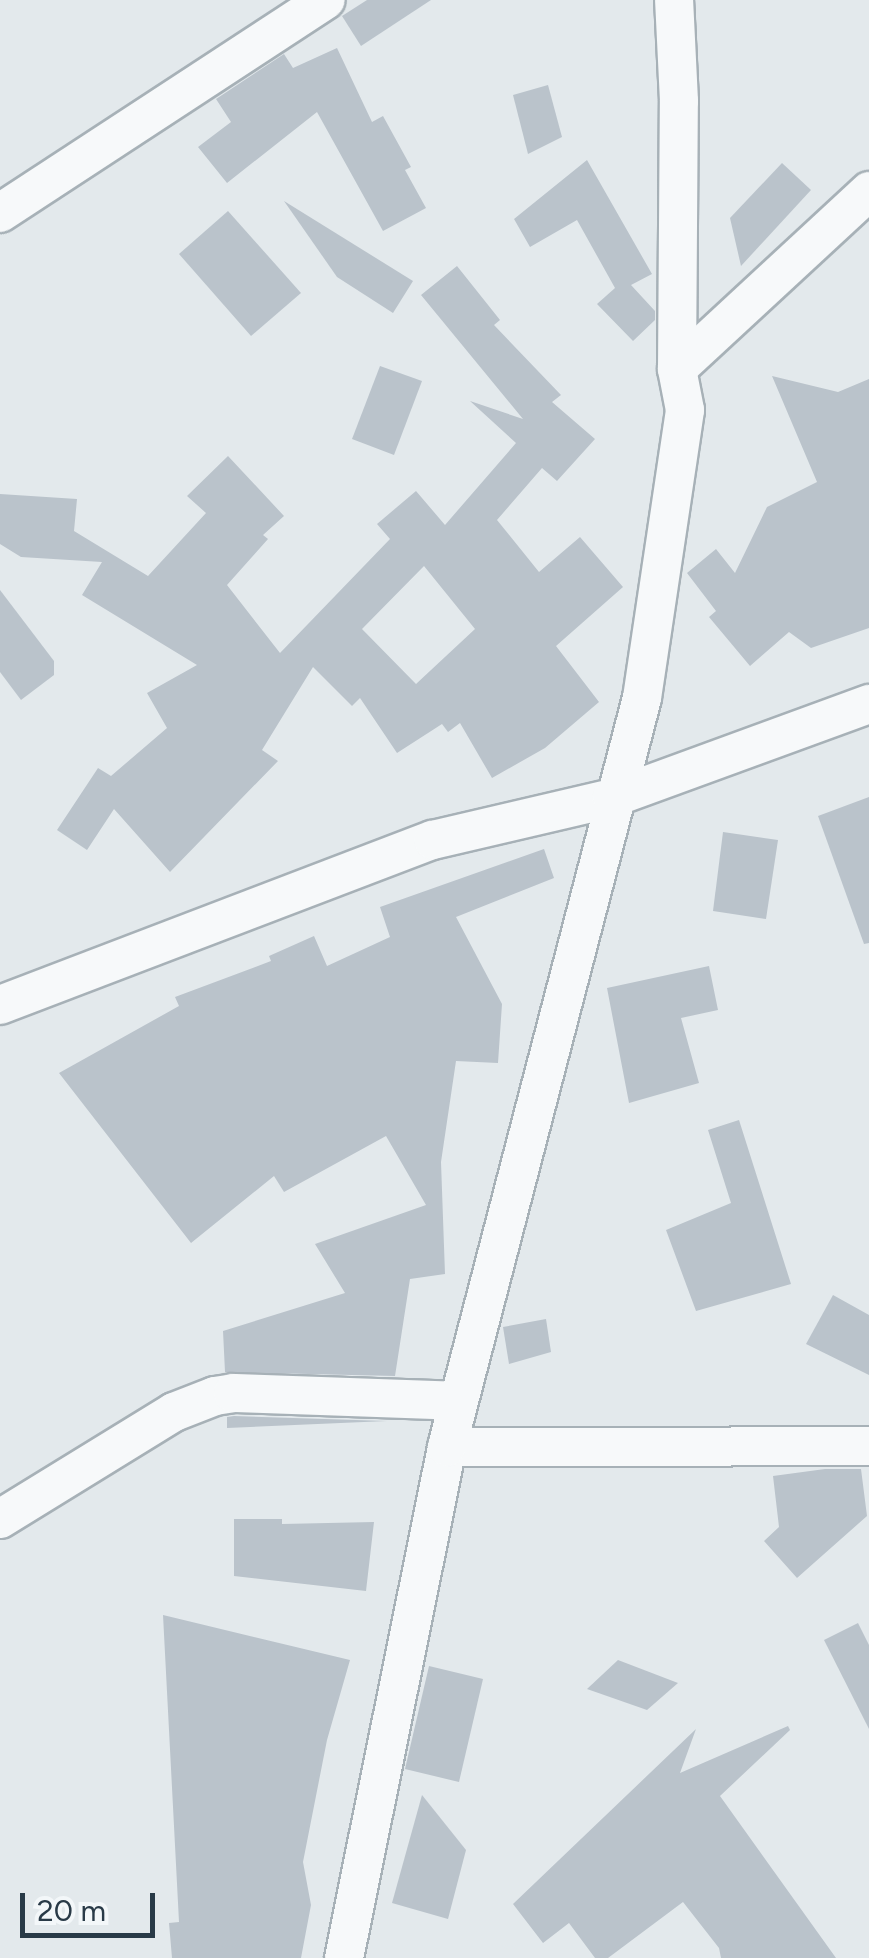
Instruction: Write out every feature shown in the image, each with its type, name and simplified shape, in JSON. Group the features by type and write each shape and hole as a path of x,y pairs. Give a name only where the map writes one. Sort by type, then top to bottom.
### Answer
{"street":[{"path":"0,213 326,0"},
{"path":"344,1958 447,1447 612,798 642,698 686,410 678,369 679,101 674,0"},
{"path":"678,369 869,191"},
{"path":"0,1005 433,840 612,798 869,704"},
{"path":"0,1519 174,1412 215,1396 233,1392 458,1401"},
{"path":"447,1447 869,1446"}],"building":[{"path":"367,0 431,0 361,46 342,16"},
{"path":"337,48 372,122 383,116 411,167 405,170 426,208 383,231 317,112 227,183 198,147 231,122 216,99 284,54 293,68"},
{"path":"548,85 562,137 528,154 513,95"},
{"path":"587,160 652,274 631,285 655,311 655,320 633,341 597,304 615,288 577,220 530,247 514,219"},
{"path":"782,163 811,190 741,266 730,218"},
{"path":"284,201 413,281 393,313 337,277"},
{"path":"228,211 301,293 251,336 179,254"},
{"path":"457,266 500,320 494,325 561,395 552,402 595,439 557,481 542,468 497,520 539,572 580,537 623,587 556,646 599,702 545,748 492,778 460,723 448,732 442,724 397,753 360,698 352,706 313,667 262,750 278,761 170,872 114,809 87,850 57,830 98,768 111,776 167,728 147,693 197,665 82,595 102,562 21,557 0,544 0,494 77,499 74,531 148,576 206,513 187,496 228,456 284,516 263,535 268,539 227,585 280,653 390,539 377,524 416,491 445,525 516,443 470,401 523,419 421,295","holes":["424,566 475,629 416,684 362,629"]},
{"path":"380,366 422,381 394,455 352,439"},
{"path":"772,376 838,392 869,379 869,628 811,648 789,632 750,666 709,617 716,611 687,573 716,549 735,573 767,507 817,482"},
{"path":"0,590 54,661 54,675 21,700 0,672"},
{"path":"869,797 869,943 864,944 818,816"},
{"path":"723,832 778,840 766,919 713,911"},
{"path":"544,849 554,878 456,917 502,1004 498,1063 456,1061 441,1162 445,1274 410,1279 395,1376 225,1372 223,1331 345,1293 315,1244 426,1205 386,1136 284,1192 274,1176 191,1243 59,1073 179,1006 175,997 271,961 269,956 314,936 327,966 390,937 380,907"},
{"path":"709,966 718,1010 681,1018 699,1083 629,1103 607,988"},
{"path":"739,1120 791,1284 696,1311 666,1230 731,1203 708,1130"},
{"path":"833,1295 869,1315 869,1375 806,1344"},
{"path":"546,1319 551,1352 509,1364 503,1327"},
{"path":"227,1417 387,1421 227,1428"},
{"path":"861,1469 867,1516 797,1578 764,1541 779,1527 773,1476"},
{"path":"234,1519 282,1519 282,1524 374,1522 366,1591 234,1576"},
{"path":"163,1615 350,1660 327,1740 303,1862 311,1905 301,1958 172,1958 169,1923 179,1922"},
{"path":"858,1623 869,1645 869,1729 824,1640"},
{"path":"618,1660 678,1683 647,1710 587,1689"},
{"path":"429,1666 483,1679 459,1782 405,1769"},
{"path":"788,1726 790,1730 720,1796 836,1958 721,1958 719,1948 683,1902 608,1958 595,1958 569,1923 543,1943 513,1904 696,1729 680,1773"},
{"path":"422,1795 466,1850 448,1919 392,1903"}]}
